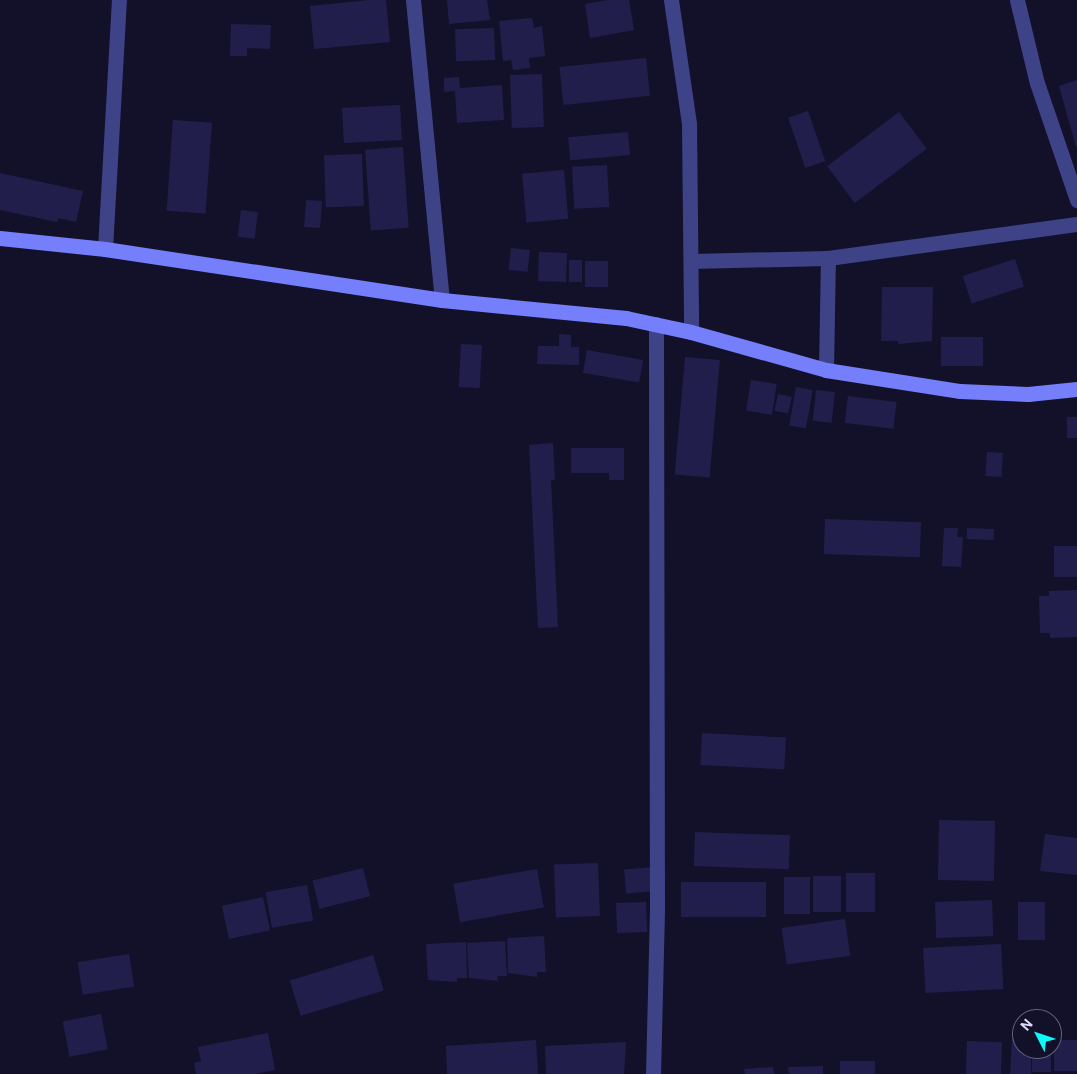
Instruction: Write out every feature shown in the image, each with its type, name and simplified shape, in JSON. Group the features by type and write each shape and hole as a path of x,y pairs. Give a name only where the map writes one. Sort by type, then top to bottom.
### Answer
{"street":[{"path":"105,249 120,0"},
{"path":"413,0 442,300"},
{"path":"671,0 689,124 691,332"},
{"path":"1017,0 1037,83 1077,200"},
{"path":"691,261 828,258 1077,224"},
{"path":"0,238 105,249 442,300 656,324 826,370 960,392 1028,394 1077,389"},
{"path":"826,370 828,258"},
{"path":"653,1074 657,908 656,324"}],"building":[{"path":"386,0 390,42 314,49 310,6"},
{"path":"447,0 487,0 490,20 449,24"},
{"path":"608,0 629,0 634,30 590,38 585,4"},
{"path":"532,18 534,28 542,26 545,56 529,58 530,68 513,70 511,60 503,61 499,21"},
{"path":"231,24 271,25 270,49 247,48 247,56 230,56"},
{"path":"494,28 495,60 456,61 455,29"},
{"path":"646,58 650,96 563,105 559,67"},
{"path":"542,74 544,127 512,128 510,75"},
{"path":"459,77 460,88 502,85 504,120 457,123 455,91 444,92 444,78"},
{"path":"1077,80 1077,147 1076,147 1059,86"},
{"path":"400,105 402,140 344,143 342,108"},
{"path":"808,111 825,161 805,168 788,118"},
{"path":"899,112 927,149 855,203 827,166"},
{"path":"173,120 212,123 206,213 167,211"},
{"path":"628,132 630,155 570,160 568,137"},
{"path":"403,147 409,228 371,230 365,150"},
{"path":"362,154 364,206 326,207 324,155"},
{"path":"607,165 609,207 574,209 572,167"},
{"path":"564,170 568,219 526,222 522,174"},
{"path":"0,173 83,191 76,222 58,218 57,222 0,210"},
{"path":"306,200 322,201 320,228 304,227"},
{"path":"241,210 258,212 255,239 238,237"},
{"path":"511,248 530,250 528,272 509,270"},
{"path":"539,252 567,253 566,282 538,281"},
{"path":"1015,259 1024,287 972,304 963,276"},
{"path":"569,260 582,260 582,282 569,282"},
{"path":"585,261 608,261 608,287 585,287"},
{"path":"882,287 933,287 932,341 898,344 898,341 881,341"},
{"path":"559,334 571,335 571,347 579,347 579,365 537,364 538,346 559,346"},
{"path":"941,337 983,337 983,366 941,366"},
{"path":"461,344 482,345 480,388 459,387"},
{"path":"587,350 643,360 639,383 583,373"},
{"path":"685,357 720,360 710,478 675,475"},
{"path":"751,380 777,384 772,415 746,411"},
{"path":"796,387 813,390 806,428 789,425"},
{"path":"816,390 835,392 832,423 813,421"},
{"path":"778,394 792,397 788,414 774,411"},
{"path":"848,396 897,402 893,429 845,423"},
{"path":"1067,417 1077,417 1077,438 1067,438"},
{"path":"553,443 555,480 551,480 558,627 538,628 529,445"},
{"path":"571,448 624,448 624,480 609,480 609,473 571,473"},
{"path":"987,452 1003,453 1001,477 985,476"},
{"path":"825,519 921,522 920,557 824,554"},
{"path":"944,528 958,528 957,537 963,537 961,567 942,566"},
{"path":"967,528 994,529 994,540 967,539"},
{"path":"1054,546 1077,546 1077,577 1054,577"},
{"path":"1077,590 1077,637 1050,638 1050,633 1040,633 1039,596 1049,596 1049,591"},
{"path":"702,733 786,737 784,769 700,765"},
{"path":"939,820 995,821 994,881 938,880"},
{"path":"695,832 790,835 789,869 694,866"},
{"path":"1045,834 1077,838 1077,875 1040,871"},
{"path":"598,863 600,916 556,918 554,865"},
{"path":"653,867 655,891 626,893 624,870"},
{"path":"363,868 370,896 320,909 313,881"},
{"path":"537,869 544,907 460,922 453,884"},
{"path":"846,873 875,873 875,912 846,912"},
{"path":"813,876 841,876 841,912 813,912"},
{"path":"784,877 810,877 810,914 784,914"},
{"path":"681,882 766,882 766,917 681,917"},
{"path":"307,885 313,920 272,928 266,892"},
{"path":"263,897 270,930 229,939 222,906"},
{"path":"992,900 993,936 936,938 935,902"},
{"path":"646,902 647,932 617,933 616,903"},
{"path":"1018,902 1045,902 1045,940 1018,940"},
{"path":"845,919 850,956 787,965 782,928"},
{"path":"544,936 546,972 537,972 537,977 508,973 507,938"},
{"path":"505,941 507,976 497,976 498,981 469,978 467,943"},
{"path":"466,942 467,978 457,978 457,982 428,980 426,944"},
{"path":"1001,944 1003,989 925,993 923,948"},
{"path":"129,954 134,987 83,995 78,962"},
{"path":"373,955 384,990 301,1016 290,980"},
{"path":"101,1014 108,1049 70,1057 63,1021"},
{"path":"268,1033 275,1070 255,1074 196,1074 194,1063 201,1061 198,1047"},
{"path":"1012,1038 1012,1059 1031,1059 1031,1074 1010,1074"},
{"path":"536,1040 538,1074 447,1074 446,1046"},
{"path":"1062,1040 1077,1040 1077,1071 1054,1071 1054,1059 1062,1059"},
{"path":"967,1041 1002,1042 1001,1074 966,1074"},
{"path":"626,1042 624,1074 546,1074 545,1046"},
{"path":"1032,1059 1051,1059 1051,1072 1032,1072"},
{"path":"840,1061 875,1061 875,1074 840,1074"},
{"path":"823,1066 823,1074 789,1074 788,1067"},
{"path":"773,1067 774,1074 745,1074 744,1069"}]}
